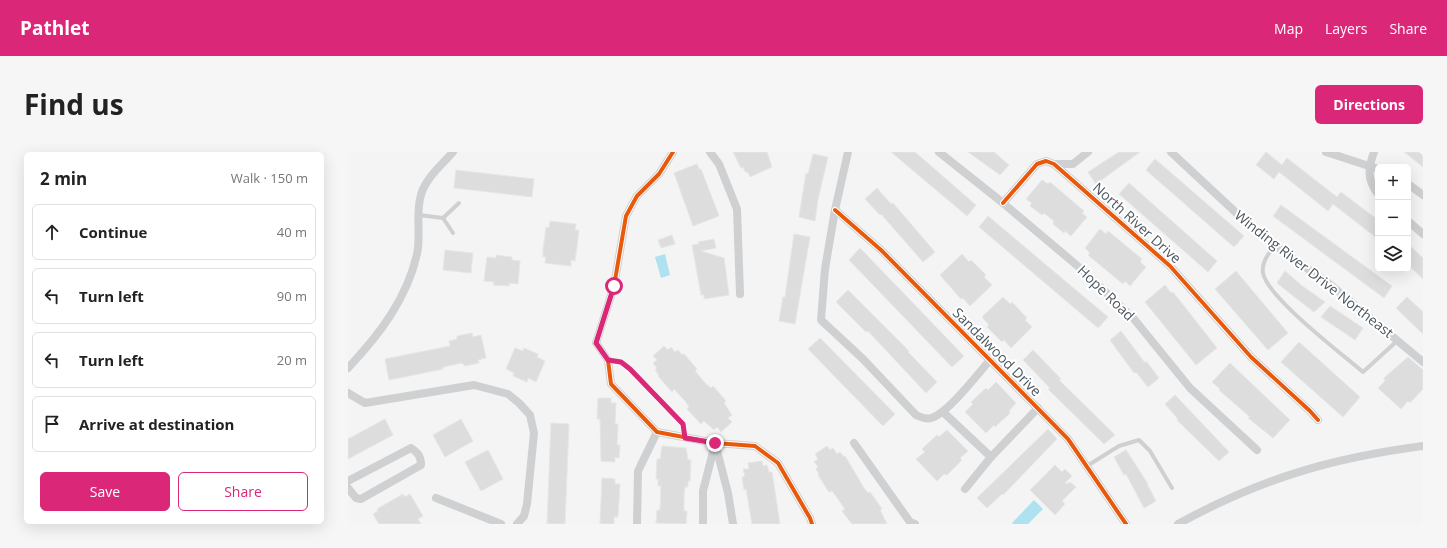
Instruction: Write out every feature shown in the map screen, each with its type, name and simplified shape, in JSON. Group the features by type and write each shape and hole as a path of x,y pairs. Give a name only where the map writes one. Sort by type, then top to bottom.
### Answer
{"street":[{"path":"348,368 365,350 391,316 407,285 417,253 420,198 428,180 453,152"},
{"path":"673,152 659,174 637,196 626,216 614,286 596,343 608,360 611,384 657,432 715,443 755,446 778,464 810,518 812,524"},
{"path":"710,152 719,164 737,209 740,294"},
{"path":"848,152 824,269 821,320 863,359 916,415 930,419 943,412 991,457"},
{"name":"Hope Road","path":"939,152 1003,202 1080,268 1134,319 1190,388 1257,450"},
{"path":"1003,202 1037,164 1046,161 1054,164 1073,164 1088,152"},
{"name":"Winding River Drive Northeast","path":"1171,152 1274,246 1332,286 1423,362"},
{"path":"1326,152 1375,168"},
{"path":"1374,152 1369,165 1369,180 1375,189"},
{"name":"North River Drive","path":"1054,164 1170,266 1251,357 1318,420"},
{"path":"1411,186 1423,195"},
{"name":"Sandalwood Drive","path":"835,210 881,250 1068,439 1126,524"},
{"path":"1411,224 1423,234"},
{"name":"Sandalwood Drive","path":"943,412 990,360"},
{"path":"348,393 365,403 474,385 491,388 508,394 530,415 534,433 527,504 524,516 517,524"},
{"name":"Sandalwood Drive","path":"965,489 991,457 1038,408"},
{"path":"637,524 638,471 657,432"},
{"path":"703,524 703,491 715,443"},
{"path":"715,443 728,493 733,524"},
{"path":"854,443 911,523"},
{"path":"1178,524 1234,496 1276,478 1334,461 1380,451 1423,446"},
{"path":"348,481 410,448 417,452 421,459 421,466 361,499 356,498 348,488"},
{"path":"436,498 502,524"}],"lane":[{"path":"443,218 459,203"},
{"path":"419,215 443,218 453,233"},
{"path":"1274,246 1263,266 1262,272 1266,283 1288,307 1363,372 1397,341"},
{"path":"608,360 621,362 630,369 683,424 685,438"},
{"path":"1087,466 1118,446 1139,440 1150,451 1172,488"}],"water":[{"path":"665,254 670,275 661,278 655,257"},
{"path":"1034,500 1043,509 1028,524 1013,524 1012,523"}],"building":[{"path":"733,152 767,152 772,167 750,177 748,172 746,173 743,167 741,168"},
{"path":"891,152 915,152 976,205 967,216"},
{"path":"968,152 994,152 1009,165 1000,175"},
{"path":"1119,152 1140,152 1096,184 1088,172"},
{"path":"1266,152 1282,165 1287,158 1337,197 1341,192 1375,218 1375,237 1333,204 1328,211 1279,172 1274,179 1256,165"},
{"path":"1404,152 1423,152 1423,167"},
{"path":"813,154 828,157 818,199 815,221 799,217 806,173 808,174"},
{"path":"1155,159 1244,236 1234,247 1146,170"},
{"path":"697,164 699,169 701,169 719,216 693,226 674,173"},
{"path":"456,170 534,179 532,197 454,188"},
{"path":"1042,180 1048,184 1050,182 1084,211 1082,213 1087,217 1071,236 1065,231 1064,233 1053,224 1054,221 1044,213 1042,215 1030,206 1032,203 1026,199"},
{"path":"1129,183 1217,261 1208,272 1119,194"},
{"path":"877,188 891,204 893,203 935,252 923,262 881,214 880,215 865,199"},
{"path":"1281,205 1392,286 1384,298 1273,216"},
{"path":"988,216 1108,317 1098,328 979,227"},
{"path":"550,221 576,224 575,230 579,230 575,261 571,260 571,266 545,263 546,257 543,257 543,250 546,227 549,228"},
{"path":"1100,229 1106,234 1108,231 1142,259 1140,262 1146,267 1130,286 1125,281 1123,284 1088,255 1090,253 1085,248"},
{"path":"794,234 810,237 795,324 779,321 783,297 785,297"},
{"path":"672,235 675,244 661,248 658,240"},
{"path":"714,239 716,248 701,251 724,258 729,295 704,299 704,295 701,295 692,245 699,244 698,242"},
{"path":"1411,247 1423,258 1423,279 1411,268"},
{"path":"860,248 964,356 952,367 849,260"},
{"path":"445,250 473,253 471,273 443,270"},
{"path":"962,254 969,262 971,260 986,275 984,277 992,285 970,306 963,298 961,299 940,275"},
{"path":"496,255 512,257 512,260 520,261 518,284 509,283 509,286 493,285 494,282 484,281 487,257 496,258"},
{"path":"1236,271 1288,333 1268,350 1215,289"},
{"path":"1285,271 1301,285 1325,302 1314,312 1292,295 1277,283"},
{"path":"1165,285 1171,293 1173,292 1217,348 1196,365 1145,302"},
{"path":"848,290 909,351 908,352 937,382 926,393 868,331 866,332 836,302"},
{"path":"1003,297 1010,304 1012,302 1027,318 1025,320 1032,327 1011,348 1004,340 1002,342 987,327 989,325 982,317"},
{"path":"1407,297 1423,312 1423,334 1396,308"},
{"path":"1330,306 1363,328 1355,340 1321,317"},
{"path":"1121,331 1145,363 1146,361 1159,378 1148,387 1136,372 1134,373 1110,340"},
{"path":"472,333 473,337 481,335 486,358 478,360 479,363 465,366 462,363 443,367 443,369 389,380 385,359 450,346 449,341 457,339 457,336"},
{"path":"820,338 895,414 883,426 808,349"},
{"path":"1299,342 1360,397 1343,417 1281,362"},
{"path":"664,346 668,350 671,347 675,352 678,350 682,355 684,354 697,369 695,371 706,384 711,388 713,386 726,401 724,403 732,415 728,418 732,422 721,432 717,427 714,430 704,421 701,424 687,409 689,407 686,402 674,389 672,392 658,376 659,375 655,370 657,368 653,363 657,360 653,356"},
{"path":"515,348 523,351 524,348 538,354 537,357 545,361 536,382 528,378 527,382 513,376 514,373 506,369"},
{"path":"1033,350 1061,379 1059,380 1115,435 1104,444 1048,389 1050,388 1023,360"},
{"path":"1408,357 1423,370 1423,389 1410,403 1408,401 1401,409 1378,388 1385,381 1384,378"},
{"path":"1230,363 1290,420 1273,438 1248,418 1250,417 1212,382"},
{"path":"996,382 1016,403 1009,411 1010,413 986,433 965,412 973,404 971,402 986,388 988,390"},
{"path":"1175,395 1229,452 1219,461 1177,420 1178,419 1165,404"},
{"path":"598,398 611,398 611,403 616,403 615,424 618,424 617,445 620,445 619,458 615,457 615,462 601,461 600,419 597,419"},
{"path":"385,419 393,435 348,459 348,439"},
{"path":"461,419 473,441 445,457 433,435"},
{"path":"551,423 569,424 565,524 547,524"},
{"path":"1048,429 1057,439 1003,495 1002,494 987,508 977,498"},
{"path":"947,430 968,451 960,458 962,460 947,475 944,474 937,481 916,459 925,452 922,449 937,435 939,437"},
{"path":"662,446 686,448 688,460 691,460 690,481 688,481 688,487 685,487 684,494 684,511 687,511 686,524 656,523 657,510 660,510 661,486 658,486 658,479 656,479 657,459 660,459"},
{"path":"827,446 830,450 833,448 837,454 840,452 844,457 845,456 864,488 868,493 870,492 882,509 880,510 887,524 852,524 842,511 845,509 832,491 829,492 818,475 819,474 816,469 818,467 814,462 818,459 815,454"},
{"path":"488,450 503,479 481,491 465,462"},
{"path":"1126,450 1148,484 1156,501 1144,508 1126,474 1124,475 1114,457"},
{"path":"762,461 763,466 767,465 769,472 772,472 780,524 752,524 746,489 744,490 742,477 745,476 743,469 749,469 748,463"},
{"path":"1055,465 1062,472 1065,469 1072,476 1065,483 1070,482 1076,487 1062,501 1065,504 1055,515 1030,490"},
{"path":"602,478 615,479 615,484 620,484 618,517 614,517 614,524 600,524"},
{"path":"403,494 405,497 410,494 423,516 418,519 421,524 379,524 373,514 378,511 377,509"}],"cycle path":[{"path":"673,152 659,174 637,196 626,216 614,286 596,343 608,360 611,384 657,432 715,443 755,446 778,463 812,524"},
{"path":"1003,203 1037,164 1046,161 1054,164 1170,266 1251,357 1318,420"},
{"path":"835,210 881,250 1068,439 1126,524"}],"route":[{"path":"614,286 596,343 608,360 621,362 630,369 683,424 685,438 715,443"}]}
